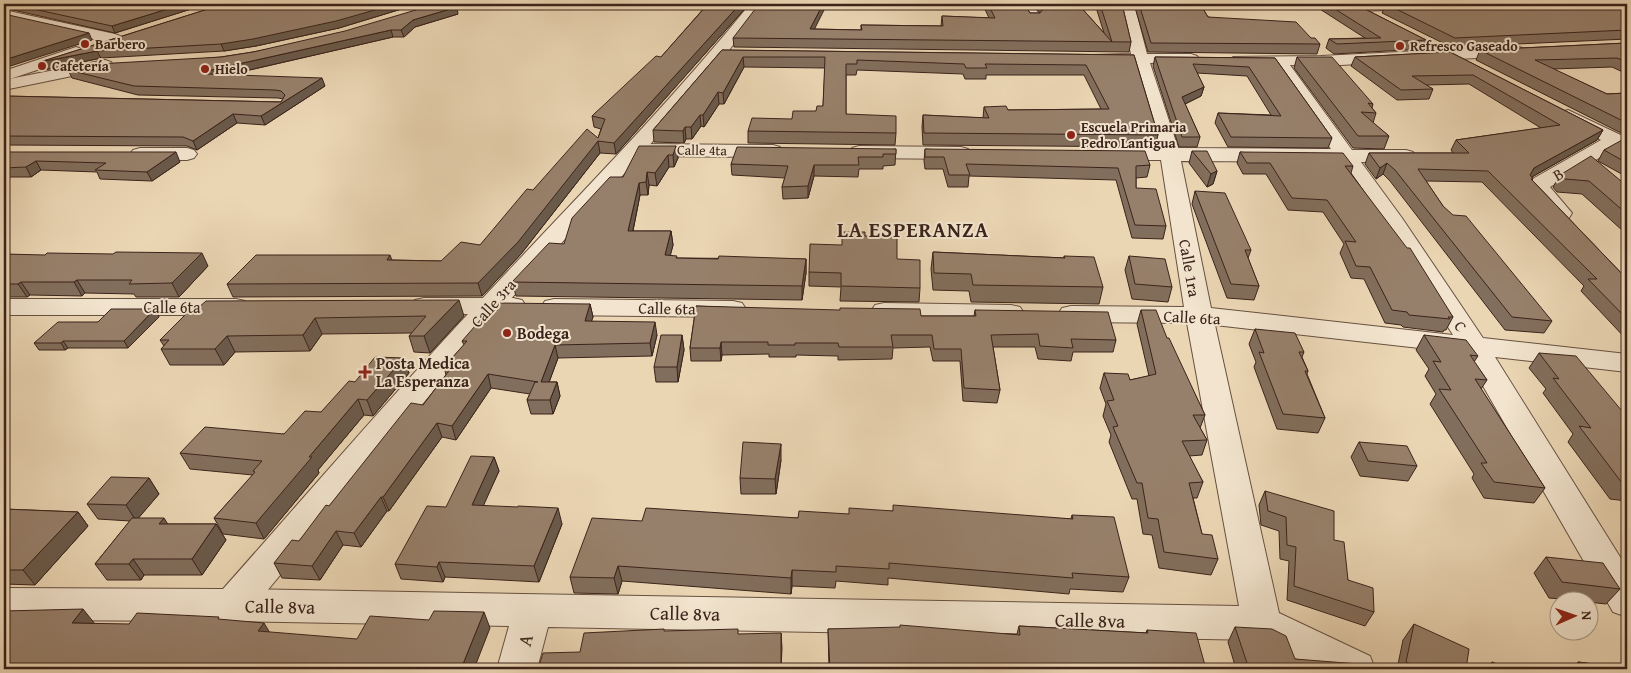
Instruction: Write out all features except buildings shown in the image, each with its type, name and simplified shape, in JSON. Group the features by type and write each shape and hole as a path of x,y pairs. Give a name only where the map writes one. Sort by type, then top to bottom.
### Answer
{"street":[{"name":"Calle 3ra","path":"232,605 490,306 727,54 757,4"},
{"path":"1025,4 1034,17"},
{"name":"Calle 1ra","path":"1127,4 1140,59 1170,155 1198,315 1262,623"},
{"path":"1355,6 1454,4"},
{"path":"1355,6 1392,25"},
{"path":"4,14 115,40"},
{"path":"4,76 133,34"},
{"path":"1417,38 1475,68"},
{"path":"1081,58 1321,61 1529,51"},
{"name":"C","path":"1278,61 1394,223 1474,346 1627,601"},
{"path":"4,85 117,64"},
{"path":"4,98 23,98"},
{"path":"1550,107 1592,129 1623,138"},
{"name":"B","path":"1576,229 1537,186 1623,138"},
{"name":"Calle 4ta","path":"635,150 793,151"},
{"path":"842,152 980,153"},
{"path":"120,154 187,154"},
{"path":"1086,154 1429,157"},
{"name":"Calle 6ta","path":"400,306 759,310"},
{"name":"Calle 6ta","path":"4,307 262,307"},
{"name":"Calle 6ta","path":"859,311 1198,315 1627,363"},
{"name":"Calle 8va","path":"4,604 232,605 1262,623 1355,669"},
{"name":"A","path":"517,669 532,610"}],"place":[{"name":"Barbero","path":"85,44"},
{"name":"Refresco Gaseado","path":"1400,46"},
{"name":"Cafetería","path":"42,66"},
{"name":"Hielo","path":"205,69"},
{"name":"Escuela Primaria Pedro Lantigua","path":"1071,135"},
{"name":"Bodega","path":"507,333"},
{"name":"Posta Medica La Esperanza","path":"365,372"}],"district":[{"name":"LA ESPERANZA","path":"913,229"}]}
